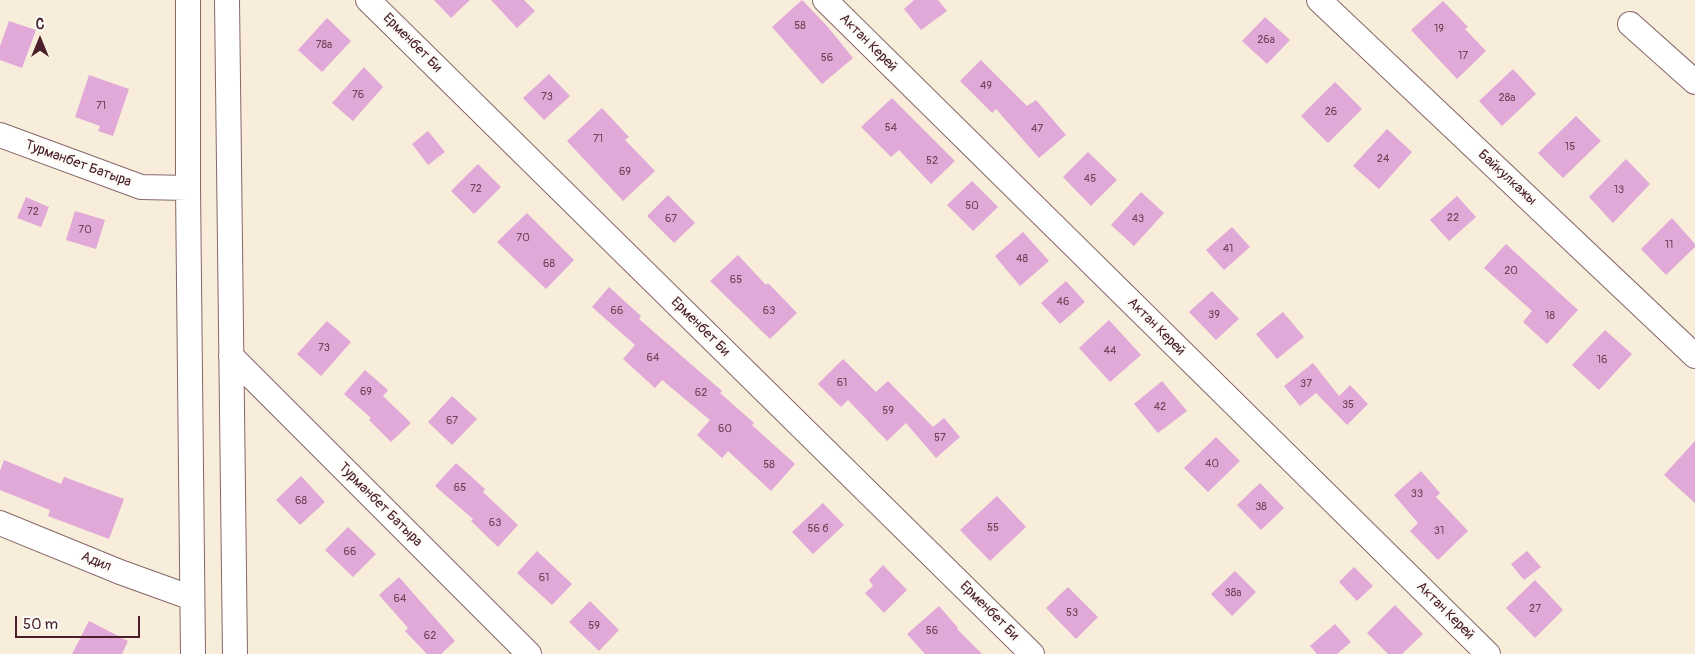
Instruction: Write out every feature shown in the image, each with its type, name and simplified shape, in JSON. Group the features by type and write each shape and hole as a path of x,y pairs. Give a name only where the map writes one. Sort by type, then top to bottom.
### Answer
{"street":[{"path":"188,0 193,654"},
{"path":"227,0 236,654"},
{"name":"Ерменбет Би","path":"368,0 1032,654"},
{"name":"Актан Керей","path":"825,0 1488,654"},
{"name":"Байкулкажы","path":"1319,0 1695,356"},
{"path":"1630,24 1695,82"},
{"name":"Турманбет Батыра","path":"0,135 141,187 188,188"},
{"name":"Турманбет Батыра","path":"231,356 529,654"},
{"name":"Адил","path":"0,523 120,572 192,598"}],"building":[{"path":"434,0 470,0 451,18"},
{"path":"491,0 524,0 535,11 517,28"},
{"path":"802,0 827,26 853,58 822,84 772,27"},
{"path":"914,0 938,0 947,11 921,30 904,9"},
{"path":"1443,1 1468,27 1465,29 1486,51 1457,79 1411,30"},
{"path":"1265,17 1290,40 1267,64 1242,41"},
{"path":"327,18 351,41 322,72 298,50"},
{"path":"9,21 36,30 22,68 0,60 0,46"},
{"path":"981,60 1027,106 1036,100 1066,135 1039,158 996,109 992,113 960,81"},
{"path":"364,67 383,87 353,121 332,103"},
{"path":"1513,69 1536,94 1502,126 1479,101"},
{"path":"549,74 570,96 544,120 523,98"},
{"path":"89,75 129,89 113,136 98,131 100,126 75,117"},
{"path":"1335,82 1362,109 1328,143 1301,116"},
{"path":"892,98 955,161 931,184 899,150 891,157 861,127"},
{"path":"602,108 629,137 625,140 655,171 623,201 567,141"},
{"path":"1576,116 1601,141 1563,178 1538,153"},
{"path":"1387,129 1412,152 1379,189 1353,166"},
{"path":"428,131 445,152 428,165 412,144"},
{"path":"1088,152 1117,180 1091,206 1063,177"},
{"path":"1626,159 1650,184 1613,223 1589,197"},
{"path":"478,164 501,187 474,214 451,191"},
{"path":"972,181 998,207 973,231 947,205"},
{"path":"1141,192 1164,213 1134,246 1111,225"},
{"path":"668,195 695,223 674,243 647,216"},
{"path":"1457,196 1476,217 1449,241 1430,220"},
{"path":"26,197 49,207 41,227 17,218"},
{"path":"75,211 105,220 96,249 66,240"},
{"path":"527,213 574,260 546,289 497,242"},
{"path":"1672,218 1695,244 1695,247 1666,275 1641,249"},
{"path":"1232,227 1250,247 1224,270 1206,250"},
{"path":"1023,232 1049,261 1020,286 995,256"},
{"path":"1506,244 1578,310 1547,344 1523,322 1532,311 1484,268"},
{"path":"738,255 766,285 768,283 797,313 770,339 710,281"},
{"path":"1066,281 1085,302 1060,324 1041,303"},
{"path":"609,287 641,316 639,319 722,391 720,393 754,423 752,425 795,464 771,491 728,451 722,458 697,435 710,420 662,380 655,388 623,359 635,345 592,307"},
{"path":"1212,291 1239,319 1216,340 1189,312"},
{"path":"1283,312 1304,337 1277,359 1256,334"},
{"path":"1109,320 1141,355 1110,382 1079,348"},
{"path":"327,321 351,342 321,376 297,354"},
{"path":"1605,330 1632,354 1599,390 1572,365"},
{"path":"843,359 876,392 888,381 933,427 944,418 960,437 936,458 906,423 887,441 848,400 841,407 818,384"},
{"path":"1313,363 1339,396 1350,385 1368,404 1347,425 1316,393 1300,406 1284,386"},
{"path":"365,370 388,390 383,396 411,423 391,442 369,420 371,418 344,394"},
{"path":"1162,381 1187,411 1158,433 1134,404"},
{"path":"452,396 477,419 452,445 428,422"},
{"path":"1216,437 1240,461 1208,492 1184,468"},
{"path":"1695,441 1695,503 1664,475"},
{"path":"4,460 61,484 64,477 124,499 109,539 48,516 50,510 0,490 0,471"},
{"path":"456,463 485,489 483,492 518,525 498,547 471,521 473,519 435,486"},
{"path":"1421,471 1440,493 1436,497 1468,531 1438,560 1410,531 1418,523 1394,495"},
{"path":"301,476 325,502 300,525 276,500"},
{"path":"1260,483 1284,508 1261,530 1237,505"},
{"path":"997,496 1026,527 990,561 960,530"},
{"path":"823,503 844,525 813,554 792,532"},
{"path":"348,527 376,554 353,577 325,550"},
{"path":"537,551 572,584 552,605 517,573"},
{"path":"1527,551 1541,567 1524,580 1511,564"},
{"path":"883,565 907,590 884,613 865,593 873,586 869,580"},
{"path":"1354,567 1373,586 1357,601 1339,582"},
{"path":"1235,571 1256,592 1232,616 1211,594"},
{"path":"399,577 455,641 441,654 427,654 405,631 408,628 379,595"},
{"path":"1535,580 1563,610 1535,638 1506,608"},
{"path":"1068,587 1098,617 1076,639 1046,608"},
{"path":"590,601 619,630 599,651 569,622"},
{"path":"1395,605 1423,634 1402,654 1388,654 1367,633"},
{"path":"939,606 957,629 982,654 925,654 907,634"},
{"path":"89,621 128,641 122,654 72,654"},
{"path":"1335,624 1351,642 1337,654 1317,654 1310,646"}]}
